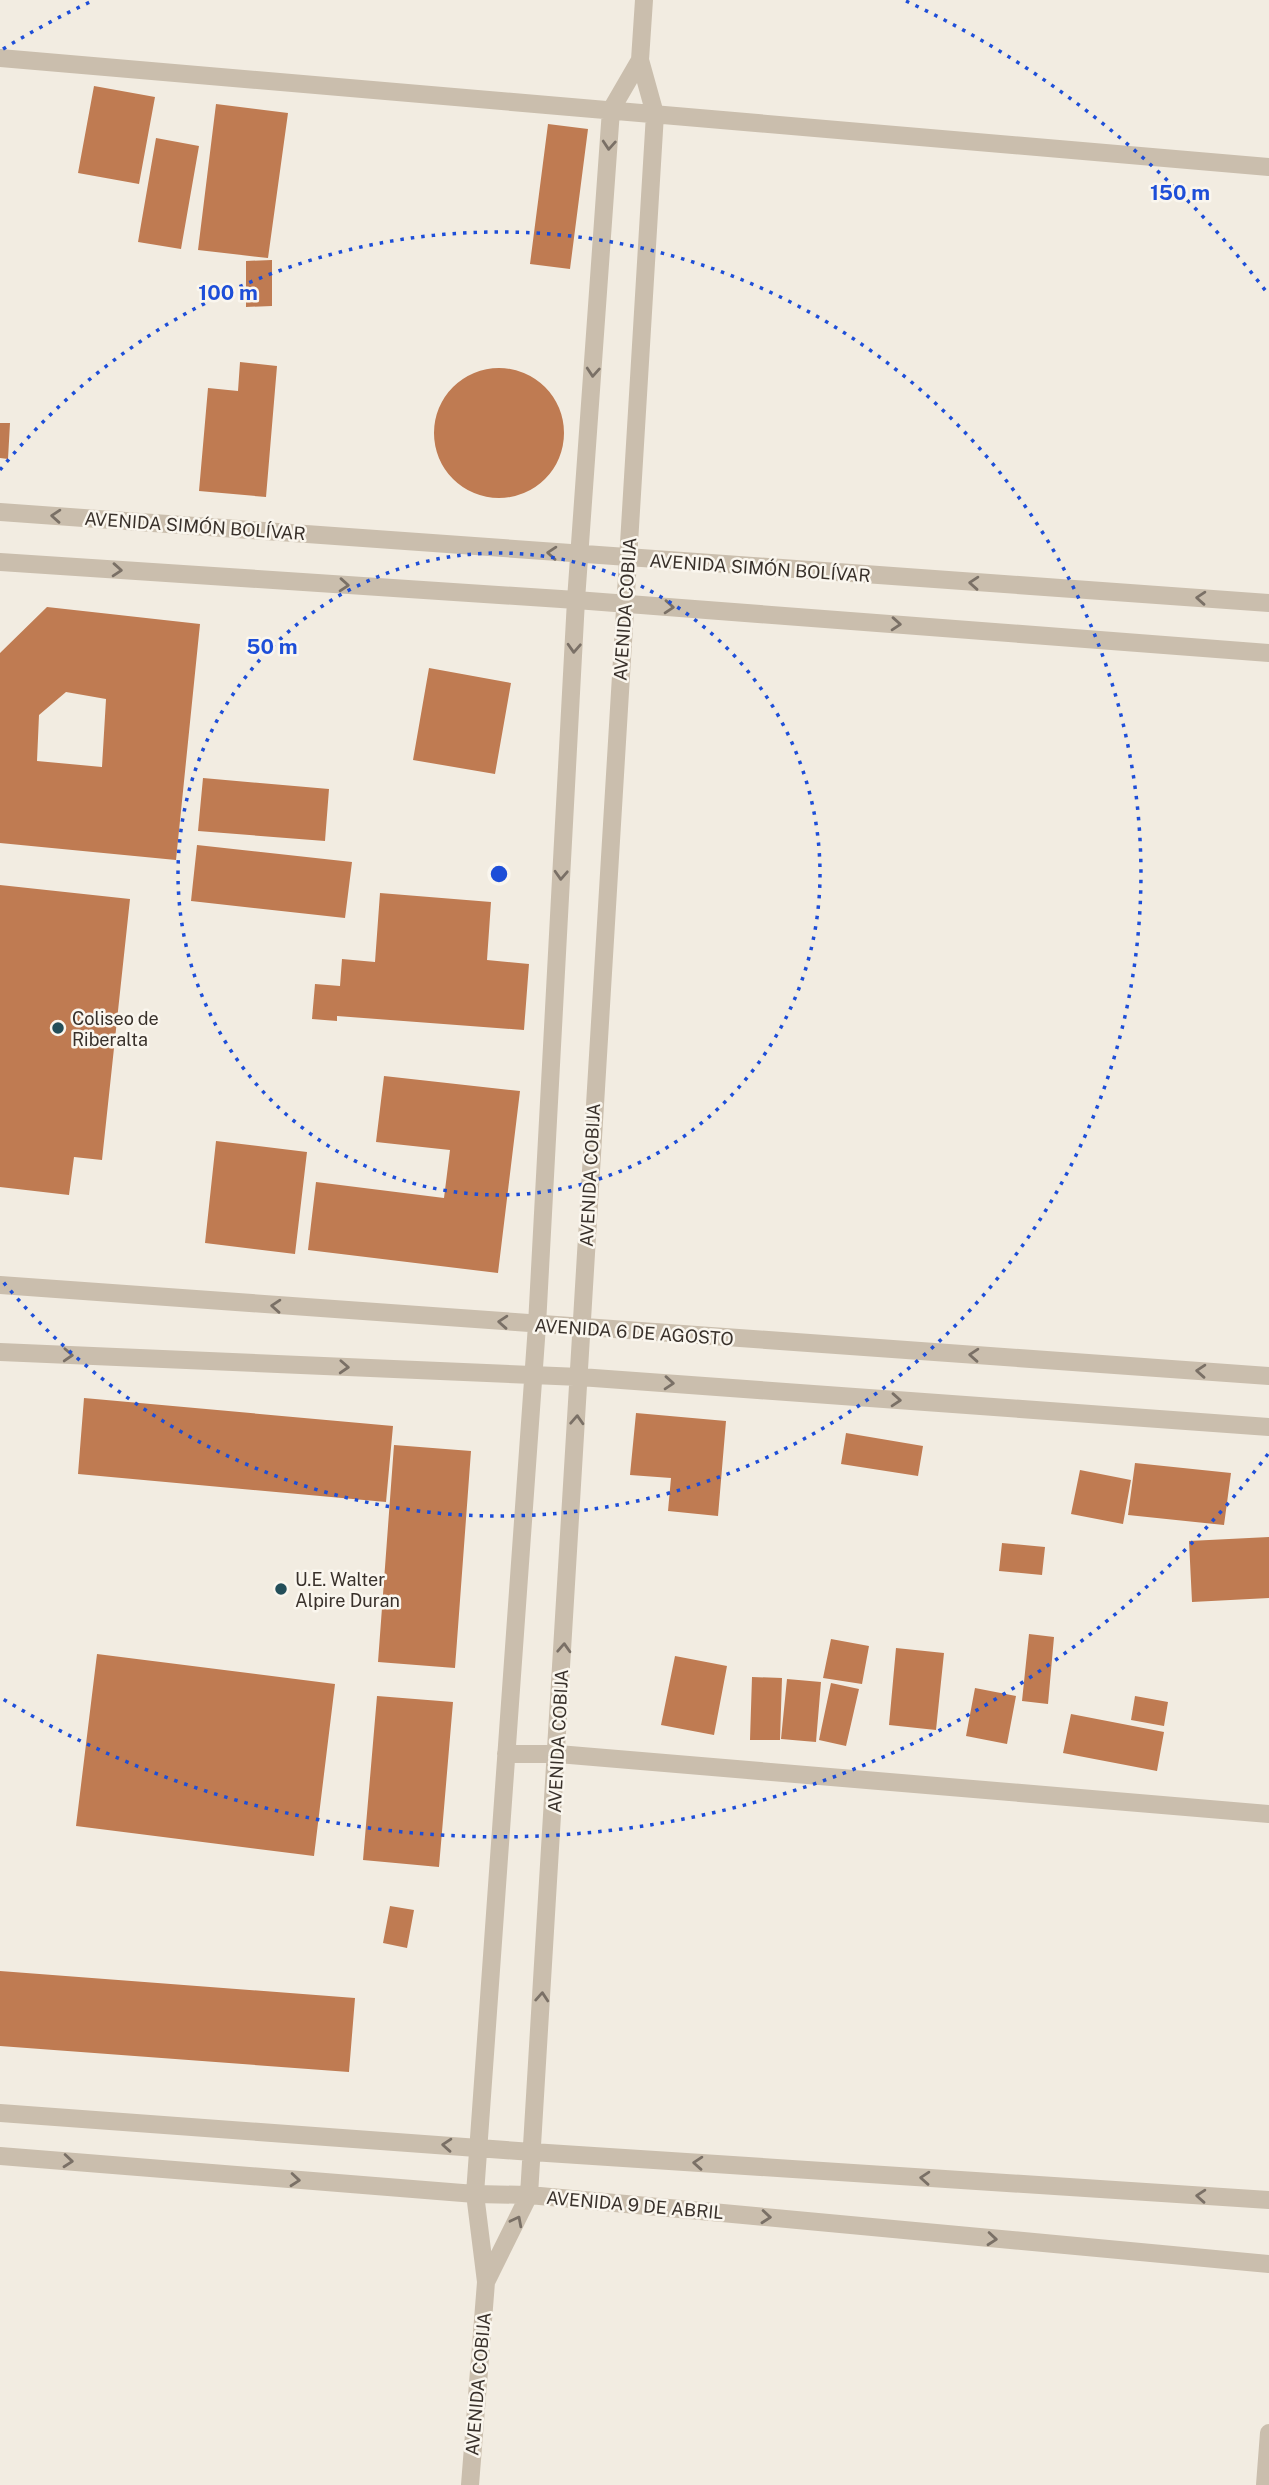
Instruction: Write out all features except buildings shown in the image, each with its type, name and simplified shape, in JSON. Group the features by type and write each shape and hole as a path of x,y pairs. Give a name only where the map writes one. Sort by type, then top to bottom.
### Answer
{"street":[{"name":"AVENIDA COBIJA","path":"486,2282 529,2196 558,1754 581,1329 655,114 640,60 644,0"},
{"path":"0,58 1269,167"},
{"name":"AVENIDA COBIJA","path":"470,2485 486,2282 475,2194 531,1375 537,1325 576,600 611,110 640,60"},
{"name":"AVENIDA SIMÓN BOLÍVAR","path":"0,512 1269,603"},
{"path":"0,562 576,600 1269,653"},
{"name":"AVENIDA 6 DE AGOSTO","path":"0,1285 581,1329 1269,1376"},
{"path":"0,1352 580,1377 1269,1427"},
{"path":"506,1754 558,1754 1269,1814"},
{"path":"0,2113 532,2152 1269,2200"},
{"name":"AVENIDA 9 DE ABRIL","path":"0,2156 529,2196 1269,2264"},
{"path":"1265,2485 1269,2433"}],"place":[{"name":"Coliseo de Riberalta","path":"58,1028"},
{"name":"U.E. Walter Alpire Duran","path":"281,1589"}]}
